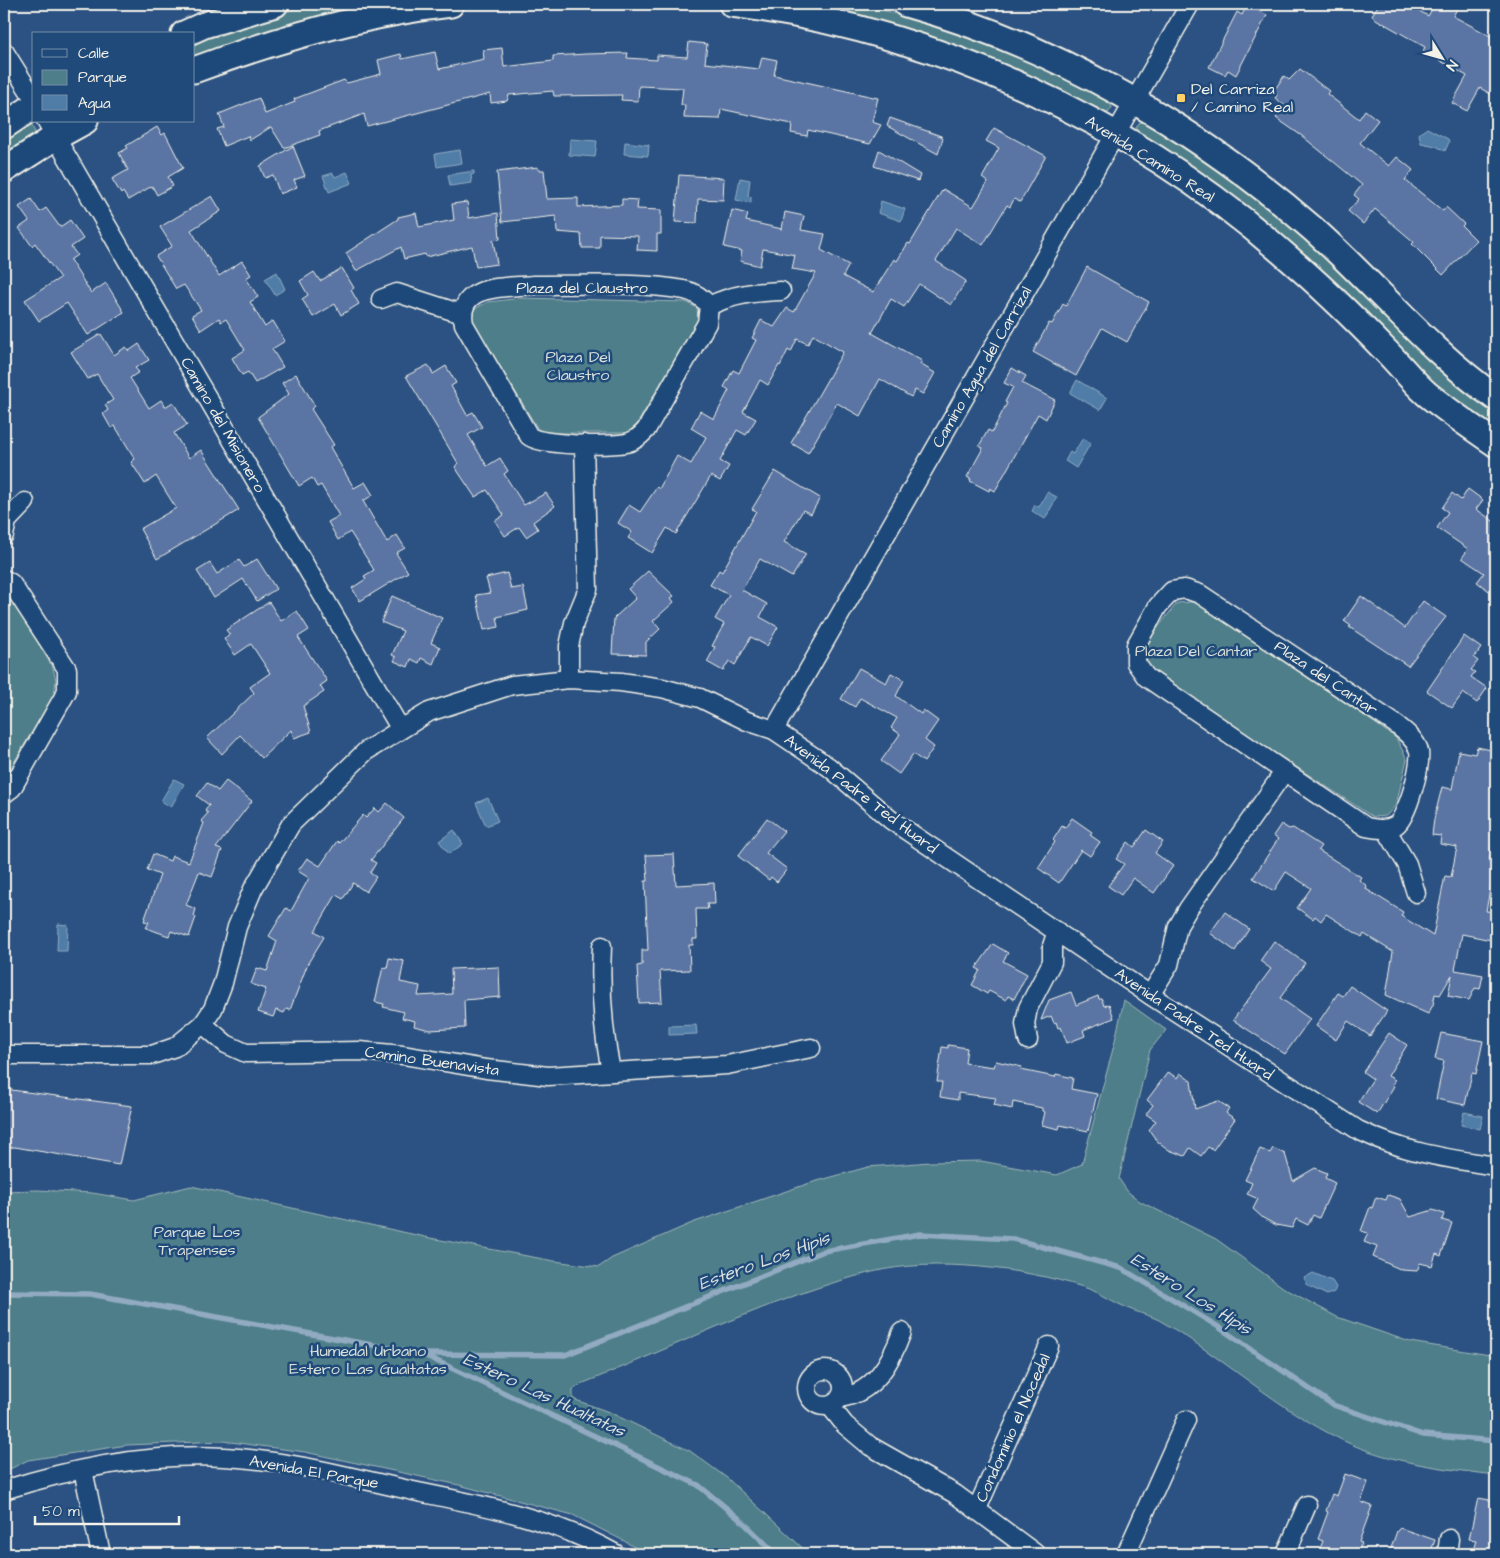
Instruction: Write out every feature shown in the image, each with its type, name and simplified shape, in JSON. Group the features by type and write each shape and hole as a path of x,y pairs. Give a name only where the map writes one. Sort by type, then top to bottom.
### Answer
{"main road":[{"path":"188,32 204,25 275,4"},
{"path":"195,70 250,49 322,27 374,16 450,4"},
{"name":"Avenida Camino Real","path":"732,4 837,23 874,32 1009,81 1115,133 1240,217 1322,289 1426,393 1496,444"},
{"path":"906,4 975,26 1030,48 1134,101 1201,143 1260,186 1313,229 1446,359 1496,398"},
{"path":"4,126 32,107"},
{"path":"4,170 50,129 81,122"}],"street":[{"name":"Camino Agua del Carrizal","path":"774,730 1190,4"},
{"path":"4,51 32,96"},
{"name":"Camino del Misionero","path":"50,129 400,728"},
{"name":"Plaza del Claustro","path":"462,314 470,297 479,291 534,286 625,286 685,290 705,300 710,306"},
{"path":"381,299 397,293 462,314 464,324 529,436 538,442 584,444 627,443 640,436 646,430 707,323 710,306 722,300 750,292 781,291"},
{"path":"569,679 569,646 572,631 588,589 584,444"},
{"path":"4,535 7,521 25,502"},
{"path":"4,579 11,583 67,669 68,680 67,691 12,788 4,794"},
{"name":"Plaza del Cantar","path":"1186,589 1200,594 1411,736 1419,750 1419,761 1406,811 1396,824 1386,829 1366,827 1146,677 1136,663 1136,645 1158,606 1172,591 1186,589"},
{"name":"Avenida Padre Ted Huard","path":"4,1055 152,1055 175,1047 202,1024 216,1000 236,927 253,889 291,824 366,751 400,728 429,712 512,686 569,679 621,682 662,688 700,698 774,730 829,767 891,820 1150,995 1358,1130 1382,1142 1421,1154 1496,1166"},
{"path":"1150,995 1169,965 1178,926 1188,909 1284,772"},
{"path":"1386,829 1407,864 1416,894"},
{"path":"1028,1040 1025,1024 1028,1008 1052,962 1052,946 1057,931"},
{"path":"1052,962 1065,955 1077,945"},
{"path":"602,946 601,964 607,1053 611,1071"},
{"name":"Camino Buenavista","path":"202,1024 226,1044 246,1053 359,1051 403,1055 486,1069 548,1076 727,1065 811,1048"},
{"name":"Condominio el Nocedal","path":"902,1332 892,1356 878,1377 860,1393 835,1402 845,1425 870,1446 932,1480 977,1509 1036,1554"},
{"name":"Condominio el Nocedal","path":"977,1509 1049,1346"},
{"path":"1126,1554 1186,1420"},
{"name":"Avenida El Parque","path":"4,1490 38,1480 129,1461 223,1457 272,1462 513,1512 579,1535 616,1554"},
{"path":"83,1470 101,1554"},
{"path":"1286,1554 1307,1505"}],"green space":[{"path":"314,4 377,4 195,58 195,41 253,20"},
{"path":"798,4 862,4 942,27 1055,72 1109,101 1112,108 1108,113 1102,113"},
{"path":"1146,120 1213,165 1298,230 1460,386 1496,411 1496,430 1429,380 1139,135 1136,128 1139,123"},
{"path":"25,125 32,126 35,132 32,139 4,157 4,138"},
{"name":"Plaza Del Claustro","path":"522,298 686,302 697,308 698,319 636,426 626,433 546,433 538,429 470,317 474,309 488,302"},
{"path":"4,590 8,592 53,668 56,680 54,695 4,779"},
{"name":"Plaza Del Cantar","path":"1192,602 1209,608 1396,738 1407,759 1396,805 1386,816 1373,817 1153,673 1144,658 1148,643 1177,603"},
{"path":"1124,1000 1166,1030 1150,1050 1119,1179 1128,1192 1141,1202 1216,1239 1284,1288 1337,1317 1410,1342 1496,1356 1496,1475 1398,1460 1342,1440 1296,1414 1209,1352 1164,1323 1088,1289 1059,1280 1006,1270 950,1265 896,1268 834,1282 761,1308 581,1384 573,1390 573,1399 609,1412 690,1451 727,1478 809,1554 646,1554 573,1515 459,1485 305,1452 223,1441 127,1445 28,1460 4,1472 4,1191 37,1190 92,1193 134,1200 191,1186 430,1238 554,1261 599,1267 612,1258 692,1223 810,1183 868,1167 930,1162 981,1161 1057,1175 1082,1164"}],"water":[{"path":"1427,128 1448,139 1449,142 1445,151 1436,146 1421,143 1419,134"},
{"path":"570,139 597,141 595,157 569,155"},
{"path":"625,142 649,145 648,156 624,154"},
{"path":"460,150 462,163 437,167 435,154"},
{"path":"474,171 474,174 471,175 472,183 450,186 448,175"},
{"path":"347,172 352,183 329,192 323,176 333,173 335,177"},
{"path":"740,178 750,180 748,196 751,197 751,203 736,200"},
{"path":"881,201 905,209 901,221 878,213"},
{"path":"277,272 285,289 275,295 265,279"},
{"path":"1077,380 1107,398 1100,410 1070,393"},
{"path":"1083,438 1091,443 1076,468 1065,461 1070,452 1073,454"},
{"path":"1047,492 1057,497 1045,519 1032,511 1035,505 1039,507"},
{"path":"174,779 184,784 171,807 161,801"},
{"path":"488,798 498,821 486,826 476,803"},
{"path":"454,830 463,844 449,854 439,841"},
{"path":"58,924 68,925 67,951 57,951"},
{"path":"696,1025 697,1034 669,1035 669,1026"},
{"path":"1464,1112 1483,1116 1480,1129 1461,1125"},
{"path":"1313,1273 1332,1281 1336,1287 1334,1292 1327,1295 1308,1286 1304,1278"}],"building":[{"path":"1379,4 1407,4 1428,16 1435,4 1448,4 1457,9 1453,16 1496,39 1496,97 1480,88 1467,111 1452,103 1467,76 1423,51 1425,47 1374,18 1372,15"},
{"path":"1247,5 1267,15 1236,75 1228,70 1225,75 1209,67 1237,12 1242,15"},
{"path":"689,42 707,44 705,63 759,69 762,57 777,60 774,75 878,98 872,122 881,125 870,144 808,130 807,136 791,133 792,124 721,109 720,119 684,118 685,105 681,105 683,88 639,86 638,101 621,100 622,95 554,96 553,91 509,95 507,101 491,103 490,94 367,126 364,114 319,131 320,135 284,148 271,127 250,140 248,136 224,146 217,129 224,127 219,114 259,98 265,114 295,102 294,99 344,80 347,83 381,74 378,60 401,54 402,59 435,52 439,69 484,59 483,50 502,48 504,67 553,61 553,56 586,54 628,53 627,58 657,60 657,55 687,57"},
{"path":"1300,69 1329,91 1327,94 1359,119 1365,110 1378,120 1360,143 1389,166 1397,157 1413,170 1405,180 1443,211 1446,207 1464,224 1462,226 1476,240 1443,275 1412,244 1414,242 1375,209 1363,224 1348,211 1359,199 1354,195 1362,185 1302,136 1276,118 1285,106 1275,98 1277,95 1273,92 1284,76 1289,80"},
{"path":"890,118 941,136 943,138 938,154 887,126"},
{"path":"157,127 162,135 165,133 183,168 168,177 173,186 157,195 152,186 128,200 123,192 121,194 112,179 128,170 119,153 128,148 126,146"},
{"path":"994,128 1046,156 1020,202 1014,199 1010,207 1007,205 983,245 956,228 936,261 966,281 951,305 919,284 904,307 891,299 872,333 922,361 920,364 935,373 923,394 915,390 911,397 880,379 860,416 837,403 808,453 791,443 843,352 813,335 808,344 797,339 791,352 788,350 768,385 760,380 743,412 756,419 746,435 737,430 720,461 729,466 720,481 711,476 676,534 667,528 652,553 628,538 632,532 618,523 629,505 640,512 657,487 659,489 677,456 691,464 706,437 691,428 700,411 714,419 729,390 724,387 733,370 739,373 756,340 752,338 761,320 774,327 787,308 794,312 816,273 792,269 795,255 763,249 760,266 740,261 742,251 724,247 732,210 748,214 746,221 782,229 785,212 804,216 801,230 825,234 821,250 849,265 843,276 873,292 894,259 897,261 908,243 910,244 943,189 973,207 988,182 982,178 999,148 986,141"},
{"path":"293,146 305,176 294,180 297,187 280,194 273,175 265,178 260,166"},
{"path":"879,150 920,175 918,181 874,166"},
{"path":"538,167 538,170 544,170 547,199 578,198 578,207 622,205 622,199 638,200 637,209 661,210 661,234 657,234 657,251 637,250 638,236 600,235 600,248 582,248 581,234 557,232 556,216 502,222 497,172"},
{"path":"679,175 724,178 723,200 698,199 697,223 675,222"},
{"path":"212,196 221,211 191,230 219,276 242,261 251,275 246,278 258,297 250,302 265,327 273,321 285,341 272,349 283,367 255,383 248,372 242,375 232,358 245,350 226,319 221,322 219,318 201,330 192,315 201,310 184,285 176,289 156,256 172,246 160,227"},
{"path":"31,199 40,212 46,208 60,227 70,220 83,239 71,247 77,255 70,260 91,293 106,283 124,312 88,335 67,303 39,321 25,300 60,278 35,243 32,246 19,228 29,221 19,207"},
{"path":"467,202 469,218 498,213 500,239 493,240 497,264 476,267 472,246 426,257 425,254 404,259 401,247 356,271 346,253 398,219 398,217 416,213 419,227 454,220 452,204"},
{"path":"1087,267 1149,302 1127,342 1102,328 1076,376 1033,352 1049,323 1052,324 1063,304 1066,306"},
{"path":"342,268 354,288 351,290 359,304 341,315 335,304 313,317 302,299 308,295 300,281 314,272 320,281"},
{"path":"101,334 114,355 126,347 129,351 139,344 149,360 135,368 139,372 130,378 149,408 161,400 165,407 173,402 187,425 174,433 189,458 201,450 239,510 157,559 140,529 176,508 156,476 145,484 131,462 135,459 115,426 111,428 103,414 108,410 105,405 113,400 97,374 88,379 71,352"},
{"path":"428,365 433,374 446,366 456,383 451,386 467,415 473,412 482,427 468,435 487,466 500,458 508,471 504,474 524,505 546,493 555,506 533,522 538,529 526,537 519,527 505,536 495,521 504,515 487,490 475,497 455,467 458,463 406,376"},
{"path":"1012,368 1026,376 1022,383 1055,400 1046,419 1038,414 995,491 990,488 989,491 970,481 971,479 967,477 983,448 979,446 988,430 992,432 1007,403 1005,402 1013,387 1004,383"},
{"path":"296,374 315,406 311,409 334,445 330,447 354,488 365,482 373,495 363,501 387,542 397,535 405,548 396,553 408,572 360,601 352,588 366,579 364,576 374,570 350,532 338,540 328,522 339,516 321,485 317,487 312,478 299,486 258,417 289,394 282,383"},
{"path":"775,471 820,498 811,514 803,510 784,542 806,554 792,577 760,559 742,590 767,604 760,617 778,627 767,646 751,637 735,665 729,661 723,671 707,662 715,647 712,646 724,624 715,619 729,595 710,585 719,570 722,572 756,511 752,509"},
{"path":"1468,489 1483,500 1476,509 1496,523 1496,596 1477,582 1484,573 1462,558 1468,549 1437,528 1448,512 1442,508 1452,493 1461,500"},
{"path":"257,559 276,589 257,601 243,579 214,598 197,571 210,563 217,574 239,560 244,567"},
{"path":"648,571 674,596 671,598 674,602 653,621 660,629 646,642 646,655 612,654 614,618 636,598 628,589"},
{"path":"507,573 511,589 523,587 528,610 497,617 499,627 484,630 476,595 490,593 486,578"},
{"path":"392,596 442,618 431,643 440,647 433,664 421,658 419,663 411,659 408,667 394,661 396,657 392,655 403,631 381,622"},
{"path":"1361,596 1405,628 1423,601 1446,617 1408,666 1349,627 1351,626 1344,621"},
{"path":"269,602 281,621 297,611 309,630 298,637 327,681 320,686 324,692 303,706 311,732 294,738 291,730 262,758 240,735 222,754 207,738 254,693 250,687 270,673 251,644 235,655 224,639 230,635 226,630"},
{"path":"1464,636 1481,648 1474,658 1478,661 1471,670 1475,672 1471,677 1487,688 1477,703 1463,693 1452,708 1427,691"},
{"path":"859,668 886,683 891,673 904,680 896,696 921,714 923,710 938,721 925,740 934,747 924,762 913,754 899,774 881,761 900,734 891,728 897,718 860,698 855,707 841,699"},
{"path":"1477,747 1496,751 1496,819 1489,862 1495,863 1486,911 1496,912 1496,941 1462,934 1455,970 1483,975 1480,989 1475,988 1469,1000 1448,996 1452,975 1440,995 1435,994 1433,1005 1428,1014 1386,995 1393,952 1364,934 1362,937 1326,914 1321,921 1315,916 1313,919 1297,908 1311,888 1286,872 1274,891 1253,878 1278,839 1273,836 1281,824 1289,829 1293,828 1321,846 1318,850 1361,877 1359,880 1367,886 1366,889 1403,912 1401,916 1433,936 1445,876 1451,877 1457,847 1440,844 1441,836 1432,835 1434,819 1442,787 1452,789 1459,751 1475,754"},
{"path":"226,781 252,801 216,848 222,850 212,877 199,872 186,905 196,909 194,916 196,917 189,937 171,931 169,936 146,928 149,922 144,921 160,875 147,870 153,854 170,861 172,856 189,862 204,823 201,821 208,813 205,811 209,805 197,796 207,783 218,791"},
{"path":"387,803 404,818 371,860 376,863 370,873 376,877 366,892 353,883 343,899 336,895 315,931 324,937 308,963 290,1010 286,1009 284,1013 276,1010 273,1017 258,1012 266,989 251,984 257,968 267,971 277,941 269,936 286,908 291,911 309,878 298,871 307,858 320,866 337,841 339,843 363,815 366,818 375,808 379,812"},
{"path":"767,818 784,831 766,853 787,869 777,882 771,877 769,880 738,856"},
{"path":"1072,818 1092,832 1090,835 1100,842 1090,856 1081,850 1059,883 1038,868 1055,842 1053,840 1062,826 1065,828"},
{"path":"1146,830 1163,842 1155,853 1173,866 1154,893 1133,878 1121,895 1108,886 1124,864 1116,859 1128,842 1134,847"},
{"path":"674,854 676,885 714,883 715,904 707,904 708,909 696,909 697,939 693,939 693,945 689,945 690,970 660,971 662,1002 639,1003 637,966 642,965 642,950 648,950 645,881 648,881 646,855"},
{"path":"1225,912 1249,929 1235,951 1210,933"},
{"path":"1274,941 1305,963 1280,998 1310,1019 1285,1054 1233,1020 1271,969 1260,961"},
{"path":"993,944 1008,953 1003,961 1027,974 1014,999 1008,996 1006,1000 989,991 987,994 972,985 980,970 976,968"},
{"path":"389,958 404,961 400,982 420,986 418,996 452,994 451,969 499,967 500,997 464,1000 465,1028 430,1030 414,1026 415,1021 402,1018 404,1012 383,1007 384,1004 375,1002 383,967 387,968"},
{"path":"1350,986 1387,1011 1370,1036 1348,1021 1336,1040 1316,1026 1338,993 1343,996"},
{"path":"1071,992 1076,1005 1098,996 1099,999 1102,999 1104,1006 1109,1004 1114,1018 1083,1030 1085,1036 1067,1043 1061,1027 1058,1028 1051,1016 1041,1020 1049,1000"},
{"path":"1389,1033 1407,1045 1388,1076 1395,1080 1392,1085 1394,1086 1377,1114 1358,1102 1373,1079 1363,1072"},
{"path":"1441,1033 1483,1041 1476,1074 1472,1073 1465,1105 1436,1099 1444,1061 1435,1059"},
{"path":"948,1045 967,1048 965,1063 994,1067 996,1061 1022,1067 1021,1070 1055,1077 1056,1074 1073,1078 1071,1089 1097,1094 1088,1131 1060,1125 1059,1129 1042,1125 1045,1112 1042,1111 1042,1108 1013,1102 1012,1109 994,1105 996,1098 958,1093 958,1100 940,1097 942,1082 937,1082 942,1047 948,1048"},
{"path":"1168,1072 1177,1078 1180,1073 1191,1081 1195,1109 1218,1101 1229,1108 1226,1113 1235,1119 1213,1150 1208,1147 1201,1156 1190,1148 1185,1156 1169,1150 1157,1141 1149,1130 1156,1121 1146,1114 1153,1105 1147,1100"},
{"path":"4,1089 132,1106 119,1165 15,1147 4,1148"},
{"path":"1273,1148 1285,1154 1293,1181 1315,1168 1327,1173 1325,1178 1335,1183 1319,1218 1313,1215 1308,1225 1296,1219 1292,1228 1276,1225 1263,1218 1253,1209 1258,1199 1247,1194 1252,1183 1245,1180 1260,1149 1270,1153"},
{"path":"1388,1195 1400,1199 1410,1217 1433,1210 1444,1214 1442,1220 1452,1223 1441,1256 1436,1254 1432,1266 1420,1263 1417,1271 1402,1270 1373,1257 1377,1247 1364,1242 1368,1233 1361,1231 1376,1197 1386,1200"},
{"path":"1345,1474 1368,1482 1361,1502 1372,1506 1359,1542 1362,1543 1357,1554 1318,1554 1323,1541 1318,1539 1328,1512 1326,1511 1332,1494 1337,1496"},
{"path":"1478,1498 1496,1501 1496,1554 1472,1554 1476,1540 1469,1539"},
{"path":"1400,1528 1435,1540 1430,1554 1389,1554 1397,1531"}],"waterway":[{"name":"Estero Los Hipis","path":"422,1354 565,1355 824,1251 920,1234 1013,1239 1121,1268 1217,1326 1333,1405 1423,1435 1496,1441"},
{"name":"Estero Las Hualtatas","path":"4,1293 90,1294 422,1354 698,1485 742,1521 776,1554"}],"place":[{"name":"Del Carriza / Camino Real","path":"1181,98"}],"park label":[{"name":"Parque Los Trapenses","path":"197,1241"},
{"name":"Humedal Urbano Estero Las Gualtatas","path":"368,1360"}]}
